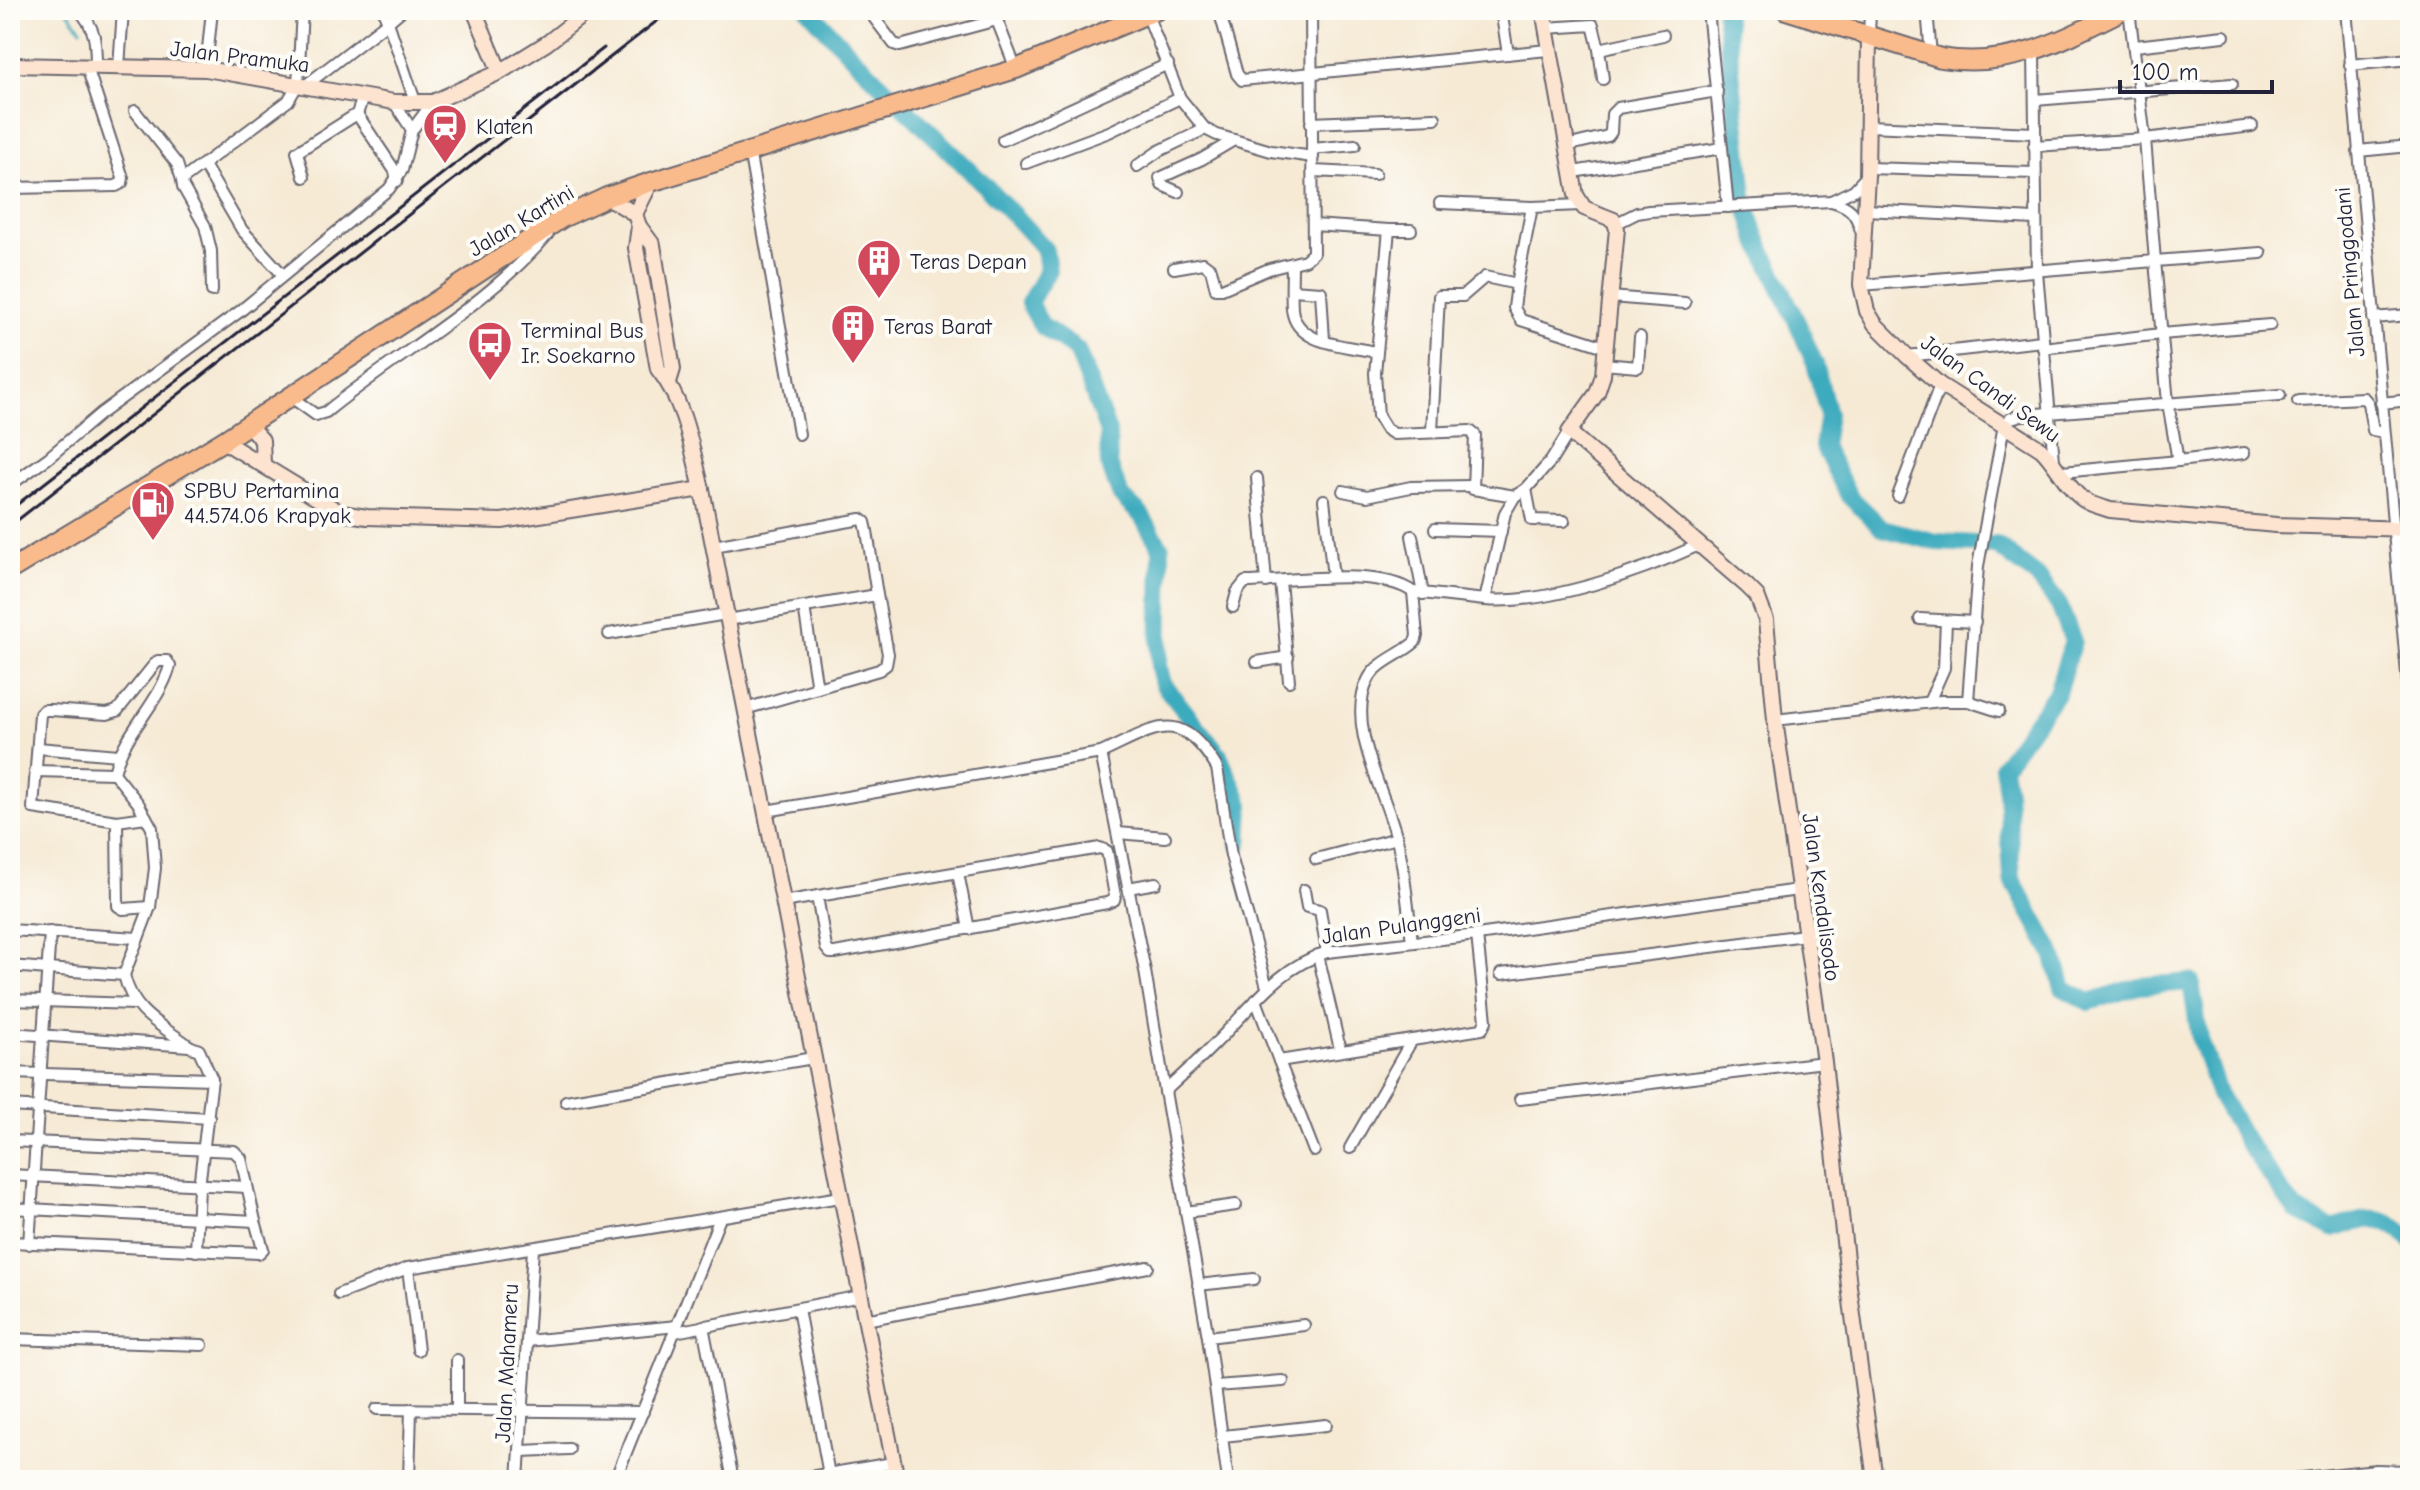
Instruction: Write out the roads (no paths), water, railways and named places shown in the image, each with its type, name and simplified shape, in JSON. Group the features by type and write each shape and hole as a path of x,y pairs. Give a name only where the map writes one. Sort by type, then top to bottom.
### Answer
{"highway":[{"path":"1786,10 1931,55 1965,62 2034,52 2126,10"},
{"name":"Jalan Kartini","path":"10,570 223,441 562,218 607,197 651,182 1016,69 1152,12"}],"street":[{"path":"10,188 116,186 122,183 92,67 95,33 79,10"},
{"path":"119,67 123,10"},
{"path":"206,69 212,10"},
{"path":"302,10 302,85"},
{"path":"383,10 416,104"},
{"path":"182,180 402,10"},
{"path":"474,10 500,72"},
{"name":"Jalan Pramuka","path":"10,65 206,69 416,104 433,102 500,72 547,43 589,10"},
{"path":"870,13 894,10"},
{"path":"1219,10 1239,79 1548,50"},
{"path":"1174,268 1203,263 1211,269 1213,286 1222,289 1269,269 1310,258 1313,253 1311,10"},
{"path":"1501,10 1508,54"},
{"path":"1543,10 1566,146 1581,205"},
{"path":"1708,10 1722,148 1733,207"},
{"path":"1869,36 1870,10"},
{"path":"1927,10 1931,55"},
{"path":"2126,10 2135,46 2168,403 2178,461"},
{"name":"Jalan Pringgodani","path":"2346,10 2410,707"},
{"path":"1152,12 1180,98 1205,129 1271,151 1312,153 1355,145"},
{"path":"870,13 894,44 900,46 995,15 1016,69"},
{"path":"1545,28 1593,25 1603,79"},
{"path":"1599,49 1663,35"},
{"name":"Jalan Candi Sewu","path":"1869,36 1866,210 1861,285 1867,311 1875,324 1907,356 1940,385 2041,449 2084,501 2110,510 2393,535 2410,529"},
{"path":"2135,46 2224,36"},
{"path":"2034,52 2037,272 2049,413 2058,466 2178,461 2244,453"},
{"path":"2350,65 2410,59"},
{"path":"1003,140 1168,64"},
{"path":"2035,100 2232,84"},
{"path":"1566,146 1608,136 1612,114 1618,108 1717,91"},
{"path":"304,177 297,152 357,114 363,97"},
{"path":"1026,163 1109,132 1180,98"},
{"path":"394,102 412,130"},
{"path":"10,485 239,312 397,181 412,130 433,102"},
{"path":"135,111 177,164 183,187 205,226 211,251 212,291"},
{"path":"357,114 395,171 397,181"},
{"path":"1311,123 1435,118"},
{"path":"1868,126 2035,133"},
{"path":"2034,146 2145,139 2252,126"},
{"path":"1137,166 1159,151 1205,129"},
{"path":"1178,192 1162,185 1160,178 1234,140"},
{"path":"2358,151 2410,146"},
{"path":"1573,172 1722,148"},
{"path":"749,150 799,434"},
{"path":"204,165 242,230 283,275"},
{"path":"1313,171 1375,174"},
{"path":"1831,201 1854,190 1867,172 2035,173"},
{"path":"651,182 637,220 636,248 658,369 669,382 684,420 702,489 897,1480"},
{"path":"607,197 637,220 653,245 673,369 669,382"},
{"path":"1617,223 1649,211 1831,201 1844,204 1853,211 1863,240"},
{"path":"1451,203 1532,207 1581,205 1617,223"},
{"path":"1532,207 1514,308 1521,320 1605,347"},
{"path":"1866,210 2034,219"},
{"path":"291,397 316,415 326,412 465,309 533,252 562,218"},
{"path":"1485,600 1505,513 1515,496 1526,489 1551,461 1597,393 1605,347 1617,223"},
{"path":"1313,225 1411,230"},
{"path":"1389,230 1375,352 1378,416 1386,429 1394,434 1465,430 1474,433 1474,491 1515,496"},
{"path":"636,248 653,245"},
{"path":"1861,285 2261,253"},
{"path":"1292,265 1292,312 1306,335 1375,352"},
{"path":"1432,431 1439,296 1461,297 1486,277 1517,284"},
{"path":"1292,290 1321,292 1324,340"},
{"path":"1610,297 1685,303"},
{"path":"2373,318 2410,315"},
{"path":"1907,356 2270,325"},
{"path":"1603,364 1638,367 1640,337"},
{"path":"1898,496 1940,385"},
{"path":"1968,701 1978,566 2004,425 2016,416 2280,395"},
{"path":"2298,401 2364,398 2368,403 2373,430 2383,432"},
{"path":"2381,403 2410,400"},
{"path":"248,425 262,440 263,464"},
{"name":"Jalan Kendalisodo","path":"1569,432 1747,586 1757,596 1763,609 1775,720 1824,1062 1875,1480"},
{"path":"223,441 341,513 367,517 502,521 702,489"},
{"path":"1257,478 1266,582"},
{"path":"1343,491 1367,496 1411,487 1472,486"},
{"path":"1526,489 1532,520 1564,521"},
{"path":"1324,500 1333,577"},
{"path":"714,546 861,519 867,531 888,654 886,665 879,670 745,709"},
{"path":"1435,529 1501,531"},
{"path":"1412,536 1418,593 1417,636 1415,642 1369,676 1361,705 1366,741 1397,838 1412,942"},
{"path":"1233,607 1237,592 1245,582 1333,577 1382,580 1418,593 1510,602 1552,595 1699,545"},
{"path":"1280,581 1289,681"},
{"path":"609,634 877,595"},
{"path":"804,607 817,688"},
{"path":"1920,619 1975,622"},
{"path":"1929,702 1944,668 1946,621"},
{"path":"1257,662 1288,657"},
{"path":"146,817 117,821 34,809 40,714 44,710 107,714 117,711 161,660 169,662 162,686 118,755 114,773 146,817 153,832 155,868 155,888 150,907 124,975 135,1004 189,1046 199,1050 212,1079 199,1187 196,1251"},
{"path":"1775,720 1929,702 1968,701 1999,711"},
{"path":"766,811 1101,753 1165,726 1181,728 1197,740 1217,768 1231,856 1260,995 1314,1151"},
{"path":"38,748 118,755"},
{"path":"1101,753 1208,1337 1228,1480"},
{"path":"35,771 114,773"},
{"path":"117,821 118,906 123,909 150,907"},
{"path":"1118,833 1165,837"},
{"path":"1316,859 1397,838"},
{"path":"783,902 817,896 958,873 1100,848 1107,855 1115,896 1112,902 830,953 826,948 817,896"},
{"path":"958,873 969,929"},
{"path":"1128,888 1156,883"},
{"path":"1304,890 1307,907 1320,910 1322,954 1340,1049"},
{"name":"Jalan Pulanggeni","path":"1165,1091 1260,995 1290,970 1322,954 1798,890"},
{"path":"10,930 138,938"},
{"path":"29,1244 50,932"},
{"path":"1284,1060 1482,1029 1485,1026 1477,935"},
{"path":"1501,974 1805,935"},
{"path":"10,966 124,975"},
{"path":"10,1000 135,1004"},
{"path":"10,1033 189,1046"},
{"path":"1350,1148 1412,1040"},
{"path":"566,1101 813,1058"},
{"path":"1520,1099 1824,1062"},
{"path":"10,1073 212,1079"},
{"path":"10,1106 209,1118"},
{"path":"10,1141 238,1153 263,1249 261,1253 10,1242"},
{"path":"10,1175 199,1187 247,1187"},
{"path":"339,1294 408,1268 840,1197"},
{"path":"1186,1212 1236,1205"},
{"path":"10,1208 255,1221"},
{"path":"615,1480 720,1218"},
{"name":"Jalan Mahameru","path":"518,1480 533,1249"},
{"path":"865,1320 1148,1267"},
{"path":"408,1268 418,1350"},
{"path":"1198,1285 1254,1279"},
{"path":"527,1341 703,1326 861,1296"},
{"path":"798,1309 829,1477"},
{"path":"1208,1337 1304,1325"},
{"path":"703,1326 733,1480"},
{"path":"10,1339 202,1345"},
{"path":"457,1360 457,1408"},
{"path":"1215,1386 1283,1381"},
{"path":"377,1409 643,1412"},
{"path":"409,1480 411,1409"},
{"path":"1223,1436 1326,1425"},
{"path":"521,1451 569,1449"},
{"path":"791,1480 829,1477 893,1463"},
{"path":"2284,1480 2376,1470 2410,1471"}],"waterway":[{"path":"67,10 81,29"},
{"path":"809,10 988,188 1045,250 1048,270 1029,303 1042,326 1077,350 1108,432 1109,465 1121,496 1141,515 1161,548 1159,667 1163,684 1218,753 1241,805 1239,844"},
{"path":"1725,10 1744,197 1756,236 1815,364 1828,414 1823,446 1849,496 1882,528 1936,542 1996,545 2037,576 2059,605 2073,641 2057,692 2003,766 2012,879 2053,954 2063,988 2089,1002 2139,986 2191,982 2200,1039 2218,1093 2246,1141 2295,1210 2332,1229 2365,1220 2383,1221 2410,1240"}],"railway":[{"path":"10,526 671,10"},
{"path":"10,510 604,48"}],"place":[{"name":"Klaten","path":"445,165"},
{"name":"Teras Depan","path":"879,300"},
{"name":"Teras Barat","path":"853,365"},
{"name":"Terminal Bus Ir. Soekarno","path":"490,382"},
{"name":"SPBU Pertamina 44.574.06 Krapyak","path":"153,542"}]}
